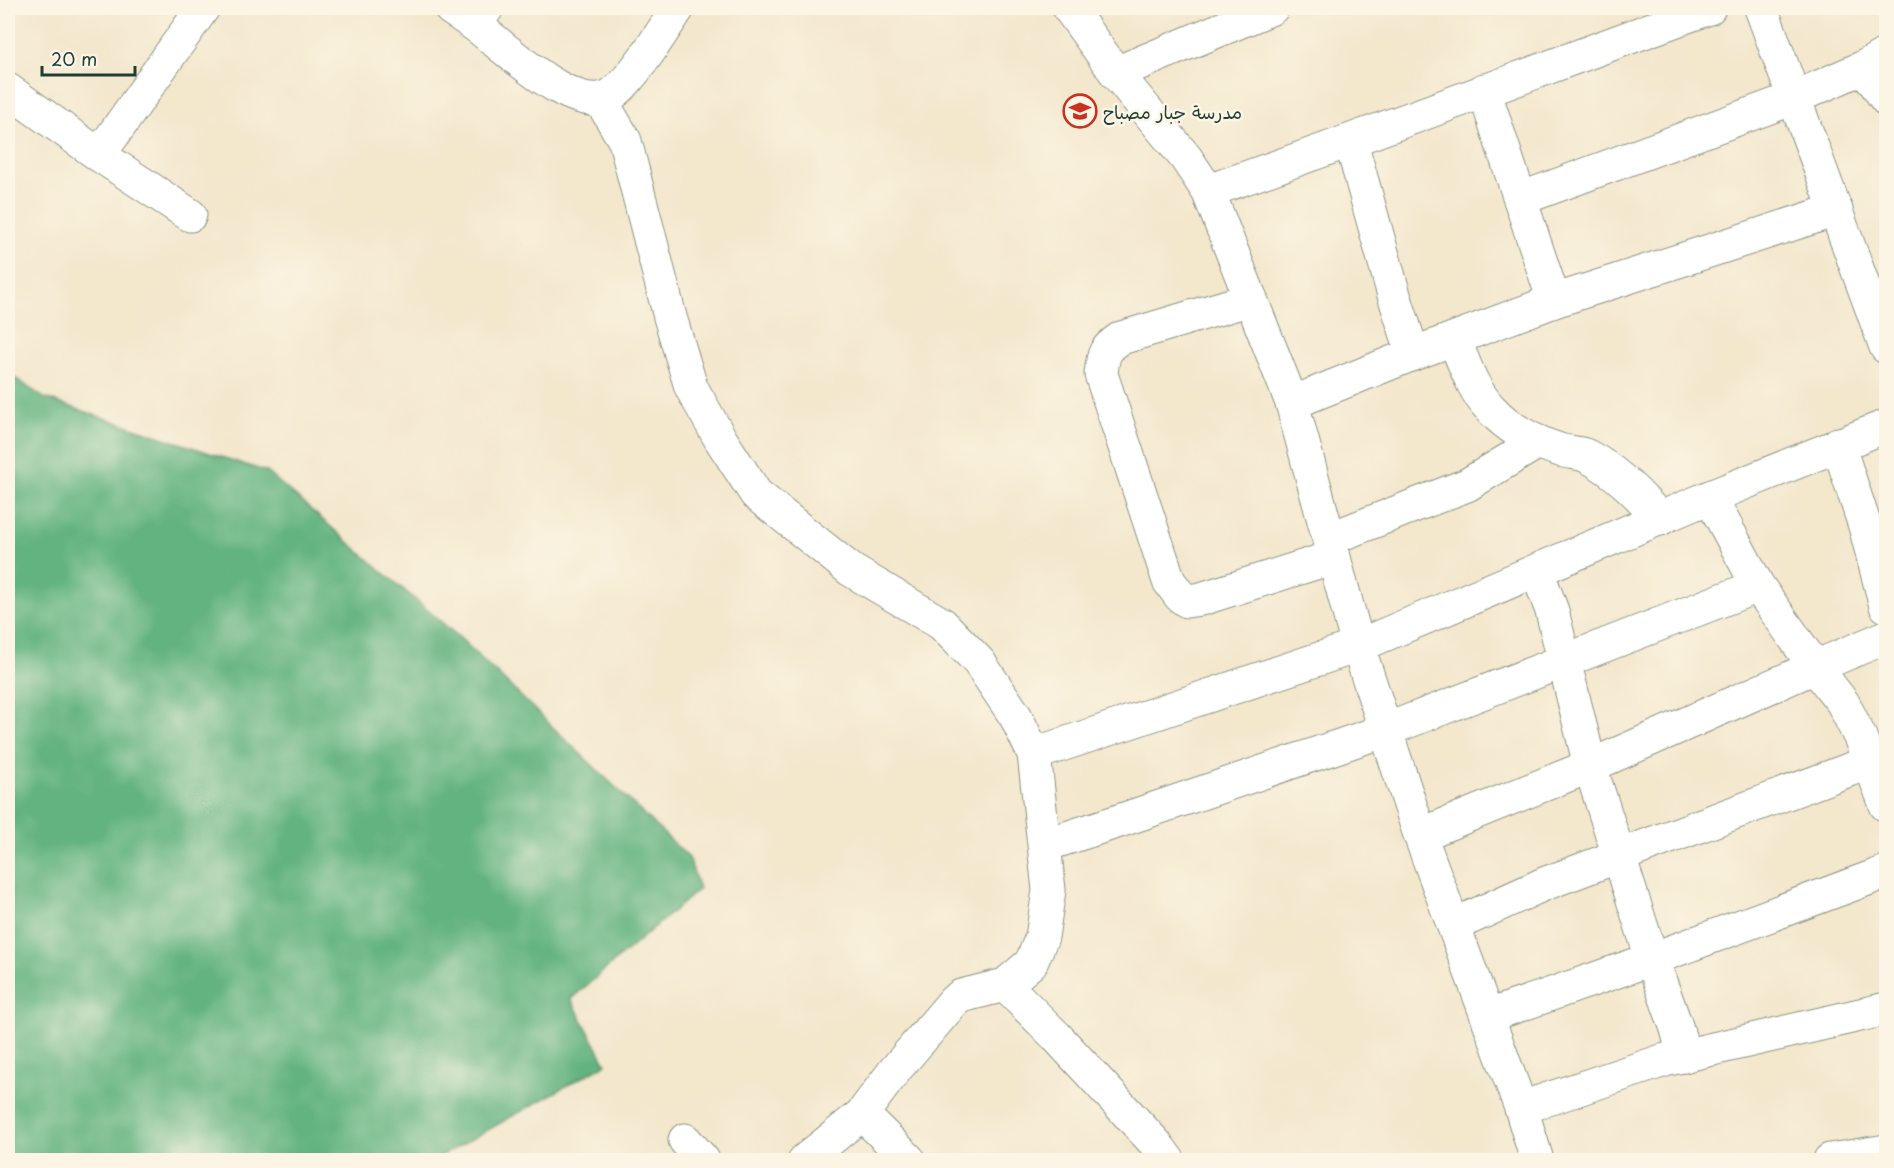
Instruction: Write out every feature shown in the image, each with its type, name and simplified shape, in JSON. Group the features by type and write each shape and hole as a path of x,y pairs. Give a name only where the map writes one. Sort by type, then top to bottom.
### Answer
{"street":[{"path":"99,155 203,8"},
{"path":"471,13 545,79 582,99 600,99 614,94 620,87 678,8"},
{"path":"1069,8 1116,73 1185,158 1208,191 1292,403 1358,646 1420,835 1488,1016 1521,1108 1537,1161"},
{"path":"1116,73 1272,8"},
{"path":"1208,191 1351,142 1484,90 1709,8"},
{"path":"1761,8 1887,347"},
{"path":"1520,199 1794,98 1875,61 1887,99"},
{"path":"8,90 99,155 190,215"},
{"path":"1484,90 1554,302"},
{"path":"600,99 625,141 670,317 691,387 756,494 851,570 942,624 979,662 1016,717 1034,754 1049,890 1042,937 1031,963 1005,985 961,996 954,1001 908,1054 862,1114 805,1161"},
{"path":"1351,142 1413,354"},
{"path":"1292,403 1413,354 1554,302 1836,210"},
{"path":"1251,299 1121,338 1102,355 1101,374 1169,581 1179,596 1187,601 1234,590 1331,548 1467,485 1539,442"},
{"path":"1454,339 1478,392 1503,422 1520,434 1561,450 1584,455 1600,464 1639,494 1660,519"},
{"path":"1034,754 1358,646 1710,497 1887,426"},
{"path":"1838,444 1865,526 1887,606"},
{"path":"1710,497 1758,586 1843,703 1887,805"},
{"path":"1536,571 1552,612 1590,766 1684,1056"},
{"path":"1044,845 1142,814 1386,730 1758,586"},
{"path":"1420,835 1590,766 1887,637"},
{"path":"1454,925 1544,884 1870,762"},
{"path":"1488,1016 1652,959 1887,872"},
{"path":"1005,985 1056,1036 1156,1144 1168,1161"},
{"path":"1521,1108 1684,1056 1887,1009"},
{"path":"862,1114 909,1161"},
{"path":"1830,1161 1887,1151"}],"green space":[{"path":"8,373 44,398 267,472 460,638 689,858 699,889 571,999 606,1064 434,1160 8,1160"}],"place":[{"name":"مدرسة جبار مصباح","path":"1080,111"}]}
